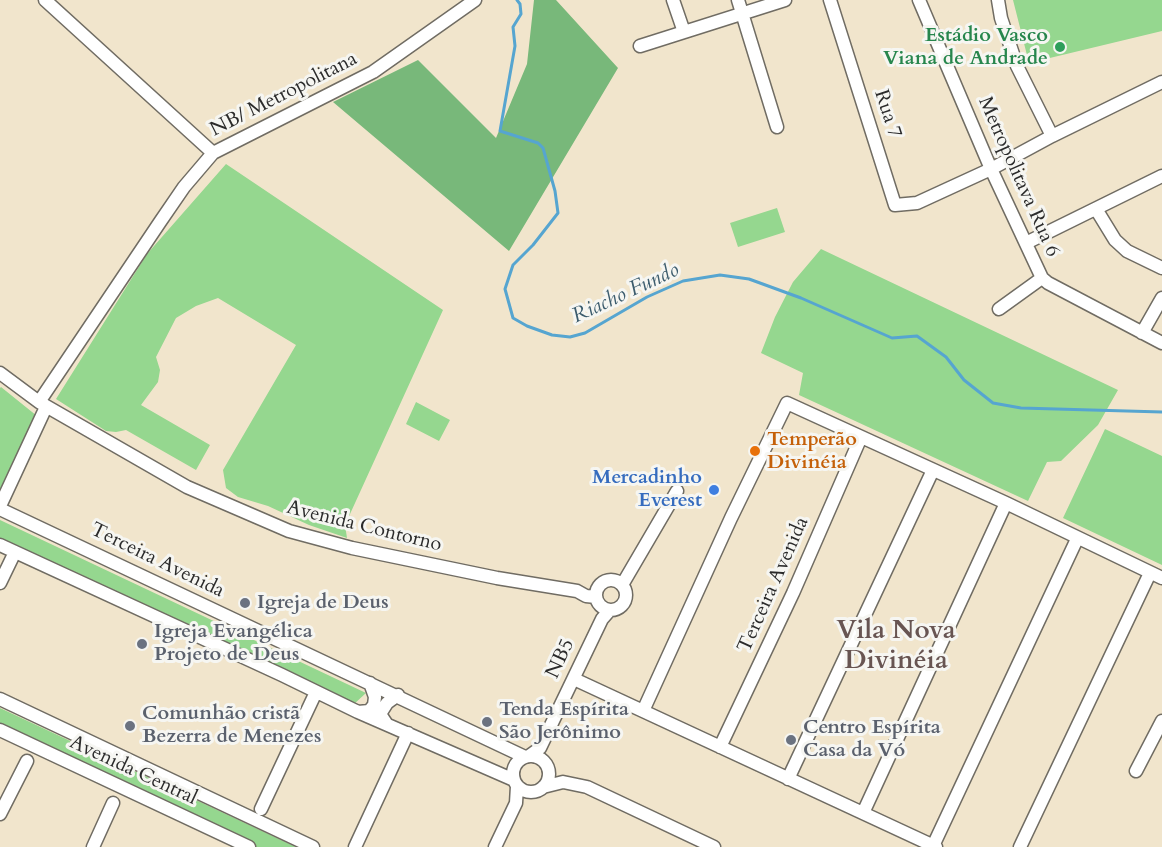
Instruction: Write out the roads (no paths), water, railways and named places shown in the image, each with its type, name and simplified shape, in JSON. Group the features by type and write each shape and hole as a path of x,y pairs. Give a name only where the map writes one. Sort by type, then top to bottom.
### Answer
{"street":[{"path":"45,0 213,153"},
{"path":"673,0 684,32"},
{"path":"738,0 777,127"},
{"path":"640,46 785,0"},
{"name":"Rua 7","path":"830,0 895,205 917,203 991,169"},
{"name":"Metropolitava Rua 6","path":"919,0 991,169 1042,278 1047,283 1162,343"},
{"path":"998,0 1017,66 1052,136"},
{"name":"NB/ Metropolitana","path":"0,507 42,405 160,222 184,187 213,153 373,72 472,2"},
{"path":"991,169 1162,82"},
{"path":"1026,243 1162,176"},
{"path":"1096,209 1115,240 1127,251 1162,268"},
{"path":"999,309 1042,278"},
{"path":"1142,333 1162,298"},
{"name":"Avenida Contorno","path":"0,373 42,405 187,487 289,531 352,548 428,564 578,591 587,588 601,605"},
{"path":"643,711 731,518 787,403 1006,503 1156,576 1020,847"},
{"name":"Terceira Avenida","path":"720,747 793,593 861,437"},
{"path":"788,780 933,470"},
{"path":"622,585 677,491"},
{"path":"863,813 1006,503"},
{"name":"Terceira Avenida","path":"0,507 292,648 398,695 527,757"},
{"path":"574,679 788,780 935,846 1077,539"},
{"path":"0,545 516,783 524,791 537,790 563,782 587,787 714,847"},
{"path":"0,583 15,552"},
{"path":"609,580 622,585 626,593 625,602 618,609 601,605 600,584 609,580"},
{"name":"NB5","path":"527,757 544,760 601,605"},
{"path":"358,712 369,711 374,705 375,697 370,683"},
{"path":"261,809 316,692"},
{"path":"386,723 380,714 387,703 398,695"},
{"name":"Avenida Central","path":"0,699 313,847"},
{"path":"1136,771 1162,721"},
{"name":"Avenida Central","path":"0,730 249,847"},
{"path":"355,847 408,733"},
{"path":"495,847 516,803 516,783 513,771 517,762 527,757"},
{"path":"544,760 563,782"},
{"path":"516,803 548,780 544,760"},
{"path":"0,814 27,761"},
{"path":"93,847 113,803"}],"waterway":[{"name":"Riacho Fundo","path":"517,0 521,14 513,27 515,46 500,131 538,143 543,148 555,191 558,213 533,245 513,265 505,289 513,318 552,335 570,337 585,333 647,297 683,281 720,275 749,279 801,298 892,338 917,336 946,357 964,380 993,403 1021,408 1162,412"}],"place":[{"name":"Estádio Vasco Viana de Andrade","path":"1060,47"},
{"name":"Temperão Divinéia","path":"755,451"},
{"name":"Mercadinho Everest","path":"714,490"},
{"name":"Igreja de Deus","path":"245,603"},
{"name":"Igreja Evangélica Projeto de Deus","path":"142,644"},
{"name":"Tenda Espírita São Jerônimo","path":"487,722"},
{"name":"Comunhão cristã Bezerra de Menezes","path":"130,726"},
{"name":"Centro Espírita Casa da Vó","path":"791,740"}],"district":[{"name":"Vila Nova Divinéia","path":"896,647"}]}
